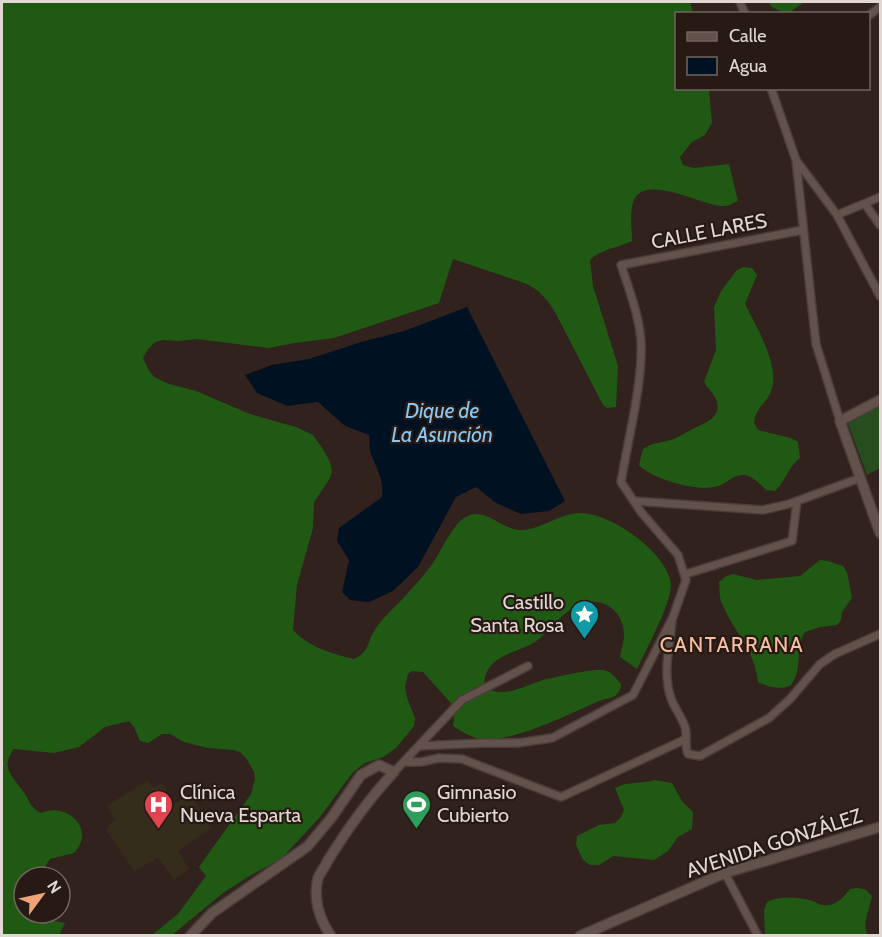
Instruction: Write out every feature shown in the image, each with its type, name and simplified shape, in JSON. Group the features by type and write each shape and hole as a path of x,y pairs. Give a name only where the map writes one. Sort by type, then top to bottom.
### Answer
{"street":[{"path":"772,90 795,160 816,344 840,421 880,533"},
{"path":"795,160 837,215 880,296"},
{"path":"837,215 880,196"},
{"path":"865,204 880,225"},
{"name":"CALLE LARES","path":"634,501 621,482 639,373 640,340 637,318 621,265 803,230"},
{"path":"840,421 880,400"},
{"path":"634,501 763,510 797,501 860,478"},
{"path":"419,746 484,742 518,743 552,738 633,695 673,617 686,579 678,555 634,501"},
{"path":"686,574 792,541 797,501"},
{"path":"673,617 667,667 668,686 672,701 686,728 686,751 688,754 700,756 769,717 790,699 820,664 835,654 880,634"},
{"path":"330,936 317,908 318,878 381,786 462,700 528,666"},
{"path":"404,762 421,762 438,758 462,759 561,797 686,739"},
{"path":"190,936 212,913 308,846 332,817 361,775 379,765 394,772"},
{"name":"AVENIDA GONZÁLEZ","path":"580,936 725,873 880,827"},
{"path":"725,873 755,935"}],"shaded area":[{"name":"Clínica Nueva Esparta","path":"148,780 153,788 162,783 167,790 163,795 170,806 190,794 212,828 178,851 189,869 174,879 158,858 134,871 106,830 115,819 107,806"}],"green space":[{"path":"2,2 690,2 693,12 675,12 675,90 709,90 712,123 705,135 692,142 680,157 683,165 694,168 729,164 738,201 727,206 715,205 673,192 646,190 637,196 632,207 632,241 604,251 590,260 593,286 618,366 616,407 607,408 603,405 555,312 538,291 527,284 453,259 439,303 334,338 269,348 197,339 163,340 155,342 143,358 154,377 169,384 196,391 250,414 296,427 313,435 323,449 332,471 314,502 313,528 297,585 293,630 306,641 321,649 354,659 363,653 376,628 427,571 447,539 464,518 479,514 507,527 522,530 572,514 592,514 621,527 648,547 659,559 671,584 663,614 637,669 620,657 624,635 620,618 615,611 609,606 593,601 576,606 539,639 496,661 490,667 484,687 492,691 508,692 559,676 603,670 613,675 621,684 620,691 615,696 557,720 525,732 496,739 475,737 453,726 455,711 450,702 423,672 412,671 408,674 405,687 415,718 414,726 396,748 383,757 365,763 353,772 320,817 281,859 223,893 172,935 152,935 178,914 206,876 199,867 251,794 255,779 254,772 246,758 240,752 184,742 170,734 162,734 148,743 140,741 129,721 105,727 79,747 54,753 14,749 8,761 9,771 34,809 41,813 51,810 68,814 76,820 82,835 80,844 74,853 50,859 46,865 12,865 12,925 64,925 59,935 2,936"},
{"path":"768,2 804,2 790,12 783,12 772,7"},
{"path":"744,267 752,268 757,275 745,304 761,335 773,370 771,391 759,409 754,423 758,430 791,438 798,442 800,458 775,491 766,490 759,483 744,475 736,476 718,486 706,488 663,479 639,465 643,449 674,439 710,420 716,413 716,399 704,382 716,350 714,307 721,291 737,270"},
{"path":"880,400 880,468 867,475 846,418"},
{"path":"820,560 843,566 847,572 852,598 842,612 841,620 837,625 805,632 800,646 797,673 790,686 774,687 758,682 748,650 721,601 719,582 733,574 757,580 800,576"},
{"path":"655,780 672,783 682,801 693,812 692,829 678,837 668,851 654,860 613,856 599,865 590,865 583,860 576,845 577,836 599,825 615,823 621,817 624,810 615,788 625,784"},
{"path":"850,889 866,890 872,896 865,926 868,935 765,935 764,910 767,902 793,898 831,905 841,899"}],"water":[{"name":"Dique de La Asunción","path":"467,307 565,501 549,511 521,514 496,503 476,487 456,497 418,567 393,591 369,602 350,600 342,592 349,560 337,541 339,528 382,497 381,480 370,452 369,435 345,426 318,402 287,406 257,393 245,375 272,365 309,359 404,331"}],"place":[{"name":"Castillo Santa Rosa","path":"585,640"},
{"name":"Clínica Nueva Esparta","path":"159,830"},
{"name":"Gimnasio Cubierto","path":"416,830"}],"district":[{"name":"CANTARRANA","path":"732,644"}]}
